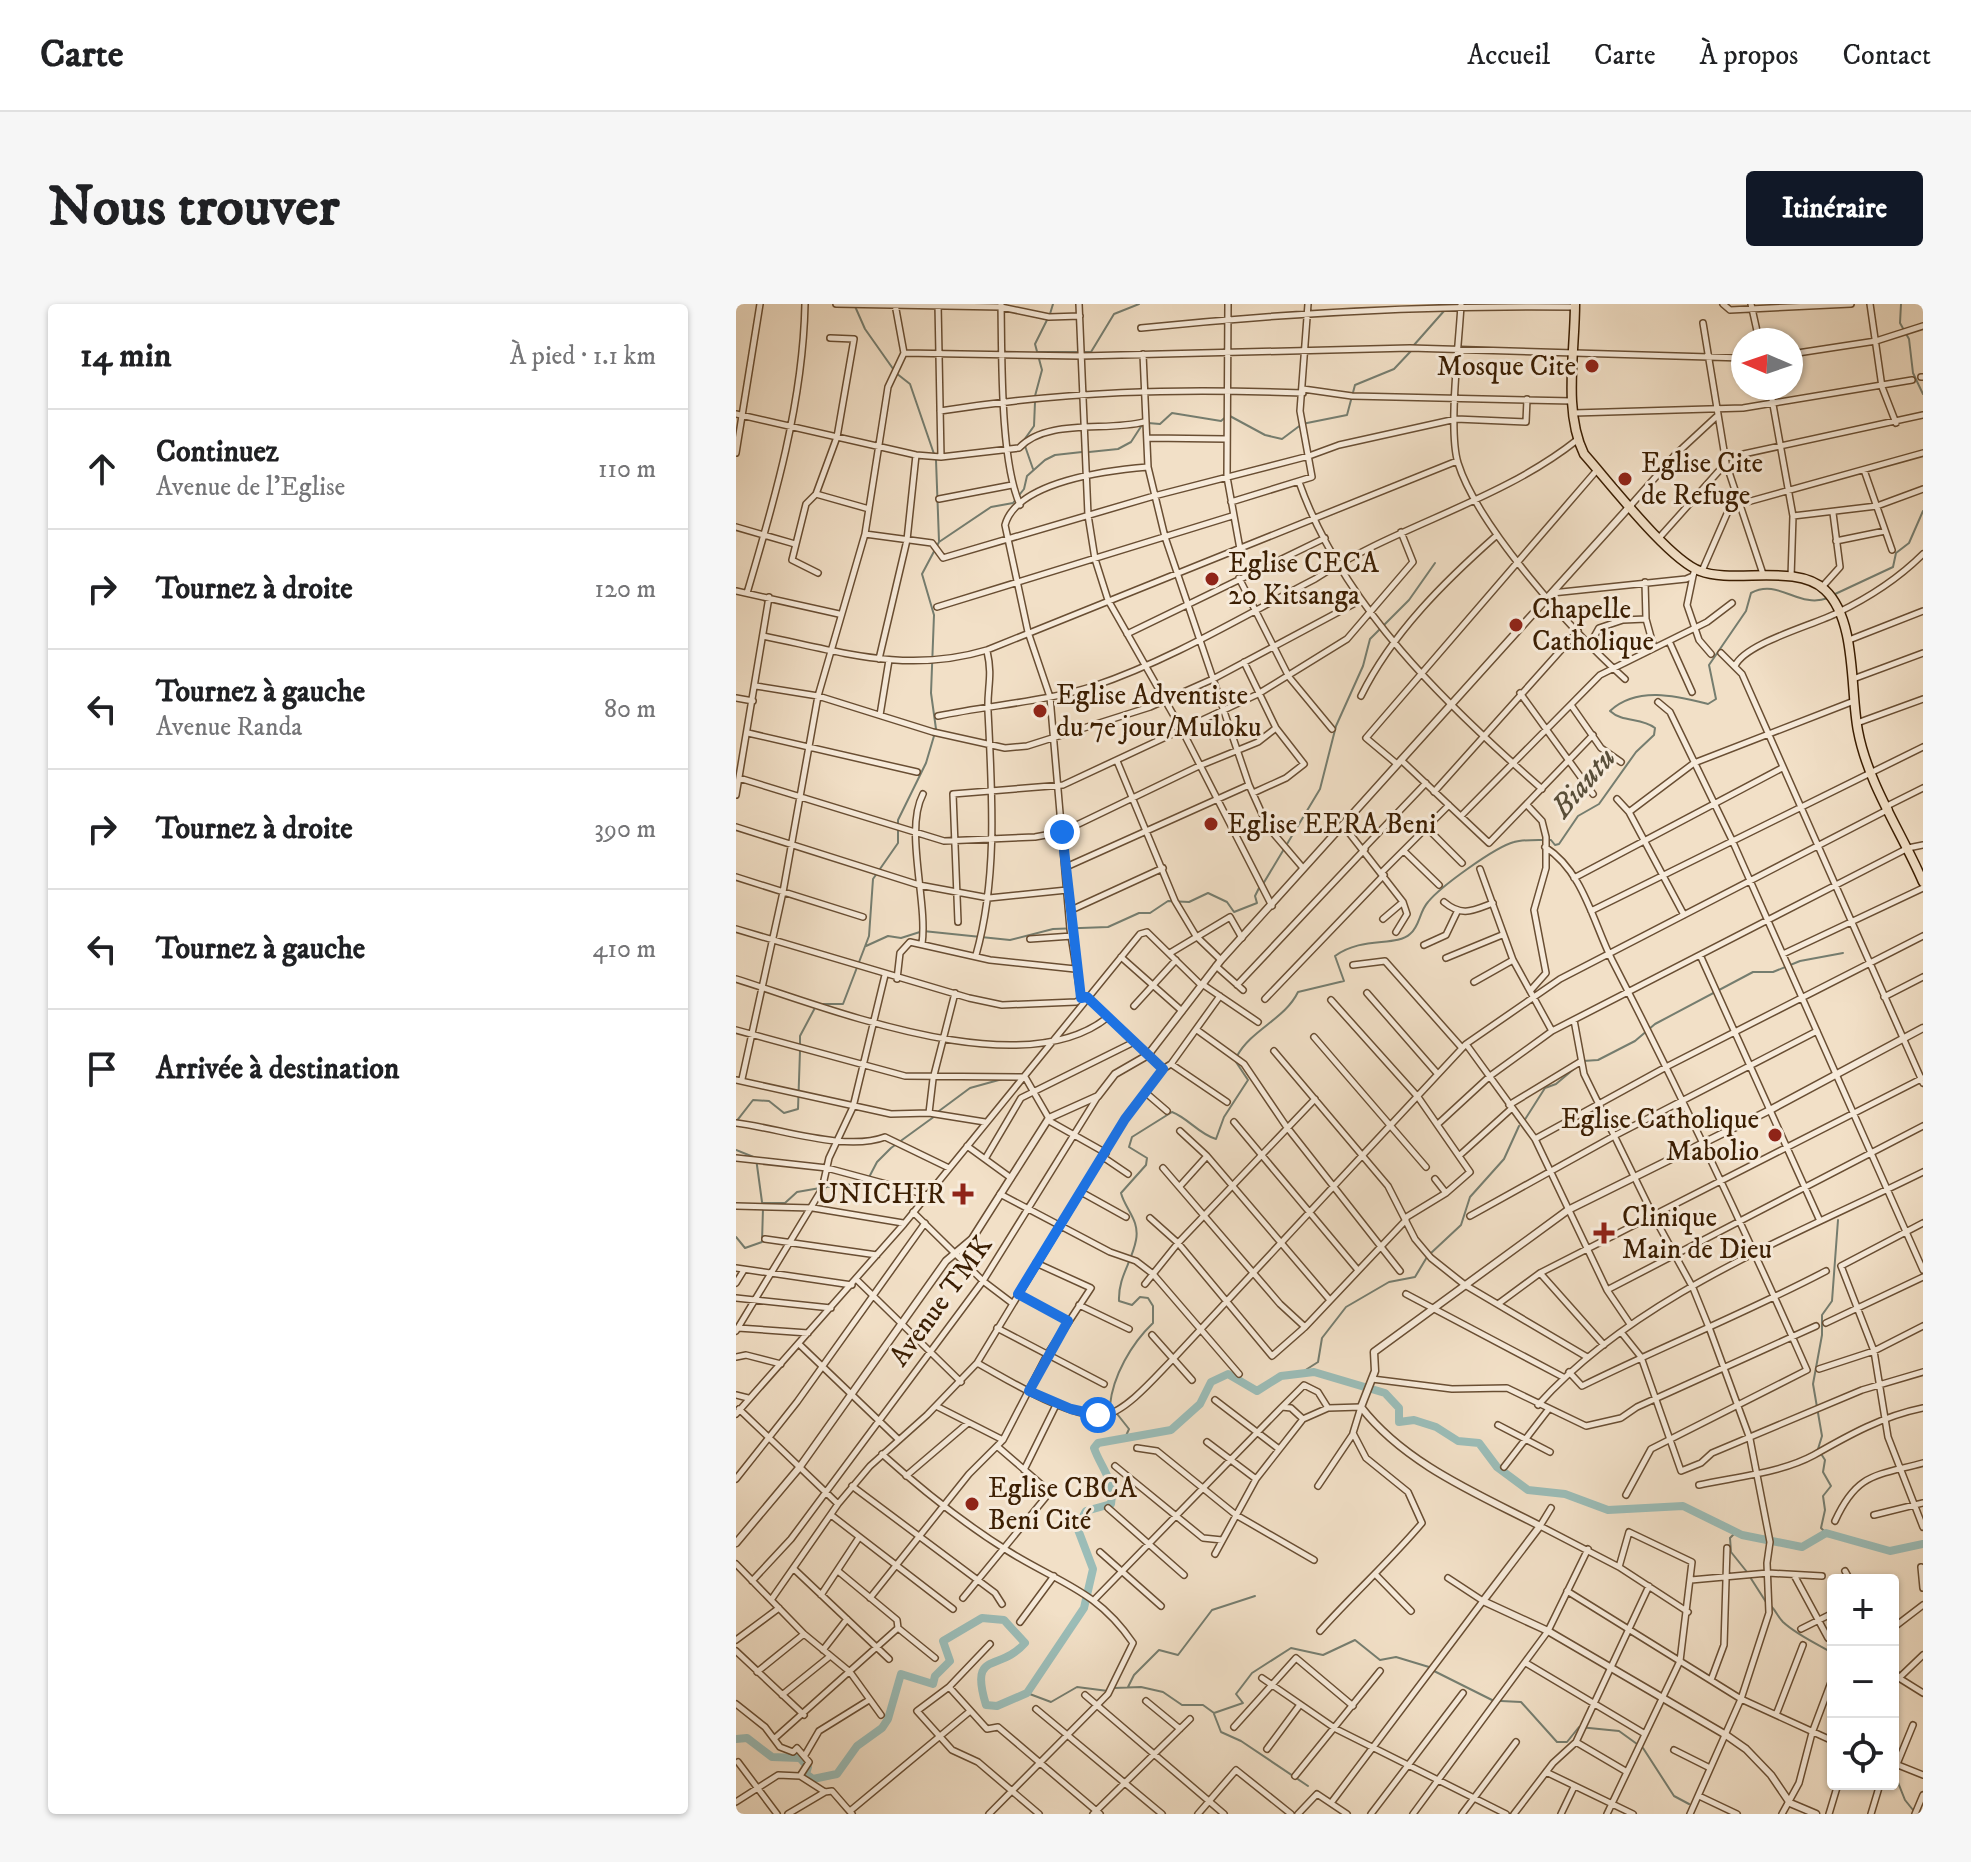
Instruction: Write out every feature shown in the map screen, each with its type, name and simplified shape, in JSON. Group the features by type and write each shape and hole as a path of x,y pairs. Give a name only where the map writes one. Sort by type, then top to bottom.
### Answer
{"highway":[{"path":"1575,305 1573,401 1577,440 1597,469 1659,538 1697,573 1791,578 1828,594 1848,640 1857,723 1870,770 1923,885"}],"street":[{"path":"736,453 739,414 760,304"},
{"path":"747,593 765,534 804,358 805,304"},
{"path":"836,304 1001,305 1049,317 1080,316"},
{"path":"895,304 904,353 892,374 865,534 839,614 818,696 783,892 739,1080 891,1114 934,1114 986,1122"},
{"path":"937,457 940,411 938,304"},
{"path":"1079,304 1088,515 1095,559 1108,600 1182,730 1215,800 1272,906"},
{"path":"1228,304 1227,477 1240,549"},
{"path":"1231,502 1312,477 1301,424 1308,304"},
{"path":"1723,304 1730,310 1851,304"},
{"path":"1870,304 1882,387 1896,423"},
{"path":"1001,305 1004,401 1012,485 1018,500"},
{"path":"1141,328 1307,312 1461,305 1575,305"},
{"path":"1461,305 1456,396 1457,461 1474,500 1517,559 1578,631 1625,679"},
{"path":"1752,307 1756,328"},
{"path":"1703,323 1725,460 1763,575"},
{"path":"1803,352 1876,341 1923,326"},
{"path":"818,573 792,560 806,504 816,494 837,437 854,339 830,338"},
{"path":"904,353 1036,355 1080,351 1143,354 1412,348 1731,358"},
{"path":"1143,354 1148,467 1165,537 1249,785 1268,827 1303,868"},
{"path":"1574,413 1715,409 1882,387 1912,380"},
{"path":"940,411 1034,397 1143,389 1228,388 1350,395 1573,401"},
{"path":"865,534 936,547 943,558 1339,445 1456,419 1526,422 1527,399"},
{"path":"1772,400 1793,516 1791,578"},
{"path":"739,414 878,447 937,457 1019,448 1029,438 1042,433 1122,428 1144,422"},
{"path":"1659,538 1725,460 1923,415"},
{"path":"736,1543 799,1468 946,1261 972,1239 1049,1118 1098,1096 1115,1074 1148,1055 1219,963 1303,868 1675,455 1716,417"},
{"path":"1149,438 1226,439"},
{"path":"938,716 988,705 1050,697 1147,666 1339,563 1474,500 1577,440"},
{"path":"1740,504 1923,453"},
{"path":"879,659 907,540 916,455"},
{"path":"763,636 879,659 933,663 987,650 1457,461"},
{"path":"1148,467 1049,486 1018,500 1006,519 1015,581 1050,697 1075,969 1084,998 1163,1069"},
{"path":"1593,735 1489,843 1426,783 1366,738 1597,469"},
{"path":"1864,470 1892,550"},
{"path":"1299,482 1359,601 1483,736 1542,789"},
{"path":"939,499 1012,485"},
{"path":"1793,516 1877,506 1923,489"},
{"path":"1711,654 1694,628 1687,605 1697,573 1736,493"},
{"path":"816,494 869,509"},
{"path":"1828,594 1840,567 1833,513"},
{"path":"937,607 1232,516"},
{"path":"736,527 795,544"},
{"path":"1836,541 1885,531"},
{"path":"958,922 960,891 953,794 1057,785 1117,761 1289,677 1340,646 1413,562 1401,532"},
{"path":"1361,696 1395,641 1460,568 1497,535"},
{"path":"1127,634 1325,538"},
{"path":"1735,666 1740,658 1777,637 1838,613 1903,574 1923,554"},
{"path":"1549,594 1697,573"},
{"path":"1239,578 1271,647 1289,677 1332,729"},
{"path":"1645,582 1646,619 1654,648"},
{"path":"736,591 839,614"},
{"path":"736,795 769,597"},
{"path":"756,686 818,696 936,732 1005,748 1052,740 1106,723 1165,699 1213,679 1359,601"},
{"path":"1461,816 1612,667 1694,628 1732,603"},
{"path":"1848,640 1923,611"},
{"path":"1590,644 1599,628 1623,620 1646,619"},
{"path":"1434,792 1578,631"},
{"path":"1669,641 1692,692"},
{"path":"976,955 989,898 992,792 988,705 992,674 987,650"},
{"path":"1498,1304 1540,1273 1853,1112 1922,1080 1816,847 1742,674 1721,653"},
{"path":"1852,679 1923,653"},
{"path":"880,715 889,660"},
{"path":"1244,662 1276,728 1304,764 1286,778 1253,793"},
{"path":"1520,693 1593,794"},
{"path":"736,698 753,701"},
{"path":"1857,723 1923,699"},
{"path":"1629,812 1678,772 1694,763 1854,701"},
{"path":"1658,702 1670,712 1732,840 1923,1270"},
{"path":"1571,705 1607,755 1621,762"},
{"path":"739,778 896,823 917,833 956,841 990,840 1062,832 1133,796 1258,742 1276,728"},
{"path":"748,733 917,772"},
{"path":"1591,911 1870,770 1923,747"},
{"path":"1117,761 1175,901 1196,936 1240,988 1426,783"},
{"path":"1574,878 1782,768"},
{"path":"1066,867 1249,785"},
{"path":"977,1363 1029,1391 1084,1413 1113,1411 1143,1390 1173,1359 1418,1097 1436,1072 1531,994 1816,847 1923,788"},
{"path":"922,944 926,918 919,885 917,833 923,794"},
{"path":"1617,799 1629,812 1684,915"},
{"path":"1265,999 1449,805"},
{"path":"1527,805 1542,821 1546,842 1546,868 1534,910 1546,973 1531,994"},
{"path":"1343,825 1403,902 1407,914 1396,932"},
{"path":"736,827 919,885 989,898 1067,890"},
{"path":"1428,829 1462,863"},
{"path":"1546,842 1574,878 1668,1066 1807,1370 1651,1449 1626,1495"},
{"path":"1439,1123 1490,1076 1552,1031 1908,848 1923,845"},
{"path":"1405,852 1439,885"},
{"path":"1069,911 1163,868"},
{"path":"1480,869 1513,960 1552,1031"},
{"path":"736,877 863,917"},
{"path":"1783,954 1851,924 1923,885"},
{"path":"1383,919 1403,902"},
{"path":"1444,902 1457,912 1466,913 1493,903"},
{"path":"1424,945 1446,935 1457,912"},
{"path":"1170,953 1230,917 1243,939"},
{"path":"736,929 897,979 1002,1005 1076,1002 1084,998"},
{"path":"838,1504 738,1411 904,1224 1025,1077 1084,998 1143,931 1202,984 1245,1010 1258,1022"},
{"path":"1030,939 1071,933"},
{"path":"1446,958 1502,935"},
{"path":"1535,1139 1668,1066 1923,936"},
{"path":"897,979 900,953 910,942 990,960 1075,969"},
{"path":"1700,955 1820,1221"},
{"path":"1121,957 1182,1011"},
{"path":"1134,1006 1176,960"},
{"path":"1474,982 1513,960"},
{"path":"1353,965 1385,961 1490,1076 1535,1139 1607,1290 1630,1324"},
{"path":"737,1329 757,1301 822,1188 865,1068 885,975"},
{"path":"1884,997 1923,977"},
{"path":"736,979 874,1025 942,1039 1051,1043 1108,1017"},
{"path":"934,1114 933,1079 955,993"},
{"path":"1367,993 1436,1072"},
{"path":"771,1600 852,1486 977,1363 1104,1155 1163,1069 1171,1064 1220,996"},
{"path":"1150,1218 1178,1243 1272,1356 1305,1327 1405,1219 1446,1193 1470,1172 1439,1123 1418,1097 1331,1000"},
{"path":"1574,1020 1581,1063 1653,1215 1693,1288 1724,1367 1750,1439 1770,1542 1769,1613 1741,1699 1690,1814"},
{"path":"1318,1486 1353,1433 1369,1385 1374,1352 1433,1306 1568,1210 1770,1110 1923,1028"},
{"path":"736,1030 865,1068 933,1079 1025,1077"},
{"path":"1197,1030 1237,1058 1286,1126 1336,1185 1400,1271"},
{"path":"1470,1216 1616,1135 1817,1031"},
{"path":"1314,1037 1426,1167"},
{"path":"985,1159 1021,1098 1134,1042"},
{"path":"1274,1051 1388,1186 1429,1256 1465,1285 1587,1357"},
{"path":"1460,1155 1510,1106 1581,1063"},
{"path":"1171,1064 1227,1102"},
{"path":"1025,1077 1049,1118 1128,1174"},
{"path":"1146,1093 1167,1111"},
{"name":"Avenue TMK","path":"752,1581 791,1539 983,1281 1098,1096"},
{"path":"1145,1284 1178,1243 1315,1099"},
{"path":"1234,1122 1357,1269"},
{"path":"737,1123 839,1141 873,1141 885,1137 949,1168"},
{"path":"1607,1290 1923,1126"},
{"path":"1180,1131 1207,1156 1329,1299"},
{"path":"967,1146 1011,1178"},
{"path":"1180,1186 1207,1156"},
{"path":"736,1158 827,1168 927,1195"},
{"path":"1163,1168 1305,1327"},
{"path":"1538,1405 1563,1377 1630,1324 1820,1221 1923,1172"},
{"path":"1435,1179 1446,1193"},
{"path":"1081,1192 1126,1217"},
{"path":"1000,1194 1060,1227 1132,1260 1153,1274 1239,1374"},
{"path":"736,1206 813,1208 904,1224"},
{"path":"913,1212 983,1281 1012,1303"},
{"path":"736,1479 770,1438 925,1223"},
{"path":"1923,1223 1841,1266 1874,1351 1898,1469 1923,1527"},
{"path":"765,1239 877,1255"},
{"path":"870,1598 969,1474 1003,1440 1047,1355 1091,1288 1036,1263"},
{"path":"736,1268 854,1282 902,1323 961,1382"},
{"path":"736,1283 744,1270"},
{"path":"1569,1372 1582,1386 1641,1357 1710,1330 1826,1271"},
{"path":"1540,1273 1604,1345"},
{"path":"1826,1323 1923,1277"},
{"path":"1018,1294 1068,1321"},
{"path":"1406,1294 1563,1377"},
{"path":"736,1298 832,1308"},
{"path":"1079,1305 1129,1329"},
{"path":"1369,1385 1507,1388 1586,1426 1621,1418 1653,1399 1816,1326"},
{"path":"1819,1369 1874,1351 1923,1326"},
{"path":"997,1328 1104,1384"},
{"path":"737,1329 809,1333"},
{"path":"1621,1332 1641,1357 1653,1399 1681,1471 1701,1463 1712,1453 1881,1384 1923,1372"},
{"path":"1152,1335 1192,1380"},
{"path":"799,1344 899,1440"},
{"path":"736,1357 746,1355 781,1364"},
{"path":"1094,1598 1304,1385 1318,1392 1328,1408"},
{"path":"736,1395 748,1398"},
{"path":"1215,1400 1279,1449"},
{"path":"1024,1470 1057,1402"},
{"path":"936,1406 1003,1440"},
{"path":"1282,1407 1291,1408 1303,1419"},
{"path":"1215,1554 1256,1479 1303,1419 1328,1408 1361,1407"},
{"path":"1361,1407 1381,1433 1450,1479 1588,1549 1688,1612"},
{"path":"1699,1485 1758,1473 1818,1452 1886,1419 1923,1408"},
{"path":"1504,1467 1548,1410"},
{"path":"906,1476 968,1423"},
{"path":"1498,1425 1550,1452"},
{"path":"1320,1631 1356,1591 1377,1576 1422,1523 1408,1492 1366,1458 1353,1433"},
{"path":"1207,1442 1256,1479"},
{"path":"963,1598 1050,1492 998,1447"},
{"path":"1137,1448 1157,1451 1236,1515 1314,1560"},
{"path":"882,1454 906,1476 1005,1549 1094,1598 1119,1623 1133,1643 1108,1692 989,1814"},
{"path":"1835,1521 1848,1492 1880,1473 1923,1463"},
{"path":"1115,1466 1203,1538 1222,1540"},
{"path":"852,1486 995,1593 1002,1604"},
{"path":"1874,1515 1923,1503"},
{"path":"1108,1508 1184,1575"},
{"path":"1331,1803 1551,1508"},
{"path":"831,1515 858,1539 953,1609"},
{"path":"1607,1814 1680,1661 1692,1562 1629,1532 1619,1567"},
{"path":"821,1595 858,1539"},
{"path":"1711,1680 1724,1645 1727,1548"},
{"path":"1413,1814 1548,1631 1588,1549"},
{"path":"1100,1552 1161,1606"},
{"path":"736,1564 804,1634 850,1672 881,1715"},
{"path":"1921,1567 1923,1588"},
{"path":"794,1569 889,1659"},
{"path":"838,1571 897,1620 898,1628 935,1658"},
{"path":"1691,1580 1768,1573 1822,1576"},
{"path":"1794,1575 1827,1636"},
{"path":"1020,1622 1054,1576"},
{"path":"1377,1576 1411,1611"},
{"path":"1448,1578 1483,1601 1548,1631 1726,1735 1771,1775 1790,1803 1816,1814"},
{"path":"1514,1814 1546,1772 1576,1742 1649,1586"},
{"path":"1567,1591 1741,1699 1827,1739"},
{"path":"1899,1623 1923,1605"},
{"path":"736,1640 779,1608"},
{"path":"1801,1629 1827,1616"},
{"path":"823,1650 847,1619"},
{"path":"775,1738 898,1628"},
{"path":"757,1672 804,1634"},
{"path":"990,1644 949,1687 917,1711 939,1737 1039,1814"},
{"path":"1776,1715 1803,1645"},
{"path":"736,1651 804,1715"},
{"path":"1923,1655 1899,1678 1923,1693"},
{"path":"782,1695 829,1657"},
{"path":"1234,1727 1296,1658 1353,1706"},
{"path":"1526,1663 1645,1734"},
{"path":"1295,1776 1380,1671"},
{"path":"1262,1678 1336,1729 1506,1814"},
{"path":"949,1687 987,1729 998,1727 1096,1813 1190,1719"},
{"path":"1371,1814 1463,1693"},
{"path":"1782,1814 1790,1803 1827,1693"},
{"path":"1085,1695 1224,1814"},
{"path":"800,1776 806,1764 805,1755 819,1731 869,1700"},
{"path":"1146,1701 1180,1729"},
{"path":"736,1704 784,1749 793,1752 797,1748 805,1755"},
{"path":"1267,1749 1299,1706"},
{"path":"1036,1709 1162,1814"},
{"path":"788,1814 832,1791 851,1813 969,1712"},
{"path":"1899,1755 1913,1725"},
{"path":"1462,1814 1516,1742"},
{"path":"1576,1742 1627,1772"},
{"path":"1674,1750 1710,1768"},
{"path":"738,1762 777,1814"},
{"path":"1899,1765 1923,1775"},
{"path":"1198,1814 1236,1770 1291,1814"},
{"path":"1546,1772 1633,1814"},
{"path":"736,1802 778,1775 800,1776 825,1792"},
{"path":"1561,1814 1574,1787"},
{"path":"1829,1814 1836,1790"},
{"path":"1871,1814 1878,1790"},
{"path":"1298,1814 1317,1794 1347,1814"},
{"path":"1915,1814 1923,1795"},
{"path":"1699,1796 1737,1814"}],"waterway":[{"path":"854,304 865,329 896,373 910,384 934,454"},
{"path":"1050,314 1053,304"},
{"path":"1038,352 1091,352 1114,314 1139,304"},
{"path":"1901,304 1900,323 1909,339 1913,373 1923,394"},
{"path":"1414,345 1444,311"},
{"path":"1035,396 1042,370 1035,344 1047,320"},
{"path":"1148,423 1160,424 1172,413 1221,421 1228,415 1265,435 1282,439 1302,424 1347,415 1355,385 1394,369 1411,351"},
{"path":"1024,440 1034,426 1035,402"},
{"path":"1089,452 1118,449 1131,442 1142,425"},
{"path":"1025,446 1033,469"},
{"path":"936,729 931,693 934,615 922,574 939,542 991,507 1013,503 1024,489 1027,476 1045,460 1055,455 1082,452"},
{"path":"936,460 939,541"},
{"name":"Biautu","path":"1833,595 1893,567 1896,553 1909,543 1923,511"},
{"path":"1263,884 1320,789 1336,726 1363,666 1370,639 1409,600 1435,563"},
{"name":"Biautu","path":"1237,1056 1251,1038 1285,1010 1298,992 1344,981 1335,956 1356,946 1404,938 1416,927 1425,906 1434,895 1482,859 1518,841 1551,840 1555,845 1559,844 1578,816 1599,804 1636,752 1654,735 1655,728 1650,725 1610,711 1632,698 1644,696 1670,696 1708,704 1716,699 1709,665 1746,611 1751,593 1771,589 1807,600 1828,598"},
{"path":"800,1045 800,1036 817,1004 843,1004 869,936 873,879 898,843 898,820 926,763 934,736"},
{"path":"866,946 888,936 901,938 923,931 1010,940 1053,929 1108,927 1139,913 1150,913 1168,901 1189,902 1208,893 1227,902 1234,912 1257,903 1255,896 1259,888"},
{"path":"1583,1061 1598,1060 1635,1041 1655,1024 1753,972 1773,972 1800,961 1843,953"},
{"path":"736,1122 753,1100 769,1101 784,1113 798,1109 800,1051"},
{"name":"Biautu","path":"1125,1438 1129,1429 1110,1405 1112,1394 1124,1361 1153,1323 1153,1306 1148,1298 1140,1297 1132,1305 1119,1301 1121,1284 1137,1233 1121,1193 1146,1165 1147,1158 1129,1147 1132,1137 1172,1112 1216,1139 1224,1117 1248,1080 1236,1062"},
{"path":"1524,1121 1545,1088 1556,1084 1575,1068"},
{"path":"939,1111 970,1088 1006,1078"},
{"path":"826,1187 866,1183 877,1162 891,1148 935,1116"},
{"path":"1431,1253 1461,1225 1470,1197 1504,1159 1519,1126"},
{"path":"736,1150 756,1158 762,1202"},
{"path":"762,1203 785,1203 797,1192 820,1188"},
{"path":"736,1237 745,1248 762,1242 763,1208"},
{"path":"1826,1533 1821,1528 1825,1510 1823,1496 1831,1486 1823,1472 1825,1460 1818,1449 1822,1436 1813,1384 1822,1335 1822,1315 1832,1301 1838,1220"},
{"path":"1304,1371 1318,1362 1322,1338 1346,1307 1389,1282 1415,1277 1427,1257"},
{"path":"736,1739 747,1738 772,1757 800,1758 808,1767 806,1774 813,1779 837,1774 857,1746 882,1728 888,1719 901,1674 933,1684 935,1676 950,1661 943,1641 982,1618 1004,1620 1025,1643 984,1669 981,1676 986,1705 997,1706 1027,1693 1084,1608 1093,1569 1077,1527 1086,1511 1111,1504 1112,1496 1109,1481 1094,1448 1098,1443 1171,1430 1200,1404 1211,1382 1228,1374 1257,1391 1281,1376 1314,1372 1385,1393 1399,1408 1399,1422 1414,1420 1436,1427 1458,1441 1479,1443 1497,1467 1528,1490 1565,1494 1608,1510 1683,1506 1742,1535 1802,1547 1826,1533 1890,1551 1923,1544"},
{"path":"1736,1532 1730,1538 1731,1552 1747,1572"},
{"path":"1750,1577 1766,1602"},
{"path":"1128,1687 1134,1675 1159,1650 1178,1655 1212,1610 1255,1596"},
{"path":"1771,1606 1789,1627 1827,1650"},
{"path":"1114,1688 1141,1687 1163,1692 1182,1705 1203,1705 1214,1713 1243,1703 1236,1694 1252,1673 1291,1648 1323,1655 1355,1640 1380,1660 1396,1657 1429,1667"},
{"path":"1434,1671 1494,1701"},
{"path":"1027,1693 1051,1702 1077,1687 1108,1691"},
{"path":"1501,1701 1521,1702 1557,1742 1567,1742 1579,1727 1619,1731 1637,1744"},
{"path":"1214,1714 1221,1732 1241,1741 1308,1786"},
{"path":"1643,1748 1674,1796 1689,1804"},
{"path":"1899,1785 1913,1810"}],"place":[{"name":"Mosque Cite","path":"1592,366"},
{"name":"Eglise Cite de Refuge","path":"1625,479"},
{"name":"Eglise CECA 20 Kitsanga","path":"1212,579"},
{"name":"Chapelle Catholique","path":"1516,625"},
{"name":"Eglise Adventiste du 7e jour/Muloku","path":"1040,711"},
{"name":"Eglise EERA Beni","path":"1211,824"},
{"name":"Eglise Catholique Mabolio","path":"1775,1135"},
{"name":"UNICHIR","path":"963,1194"},
{"name":"Clinique Main de Dieu","path":"1604,1233"},
{"name":"Eglise CBCA Beni Cité","path":"972,1504"}],"route":[{"path":"1062,832 1070,929 1081,998 1087,997 1163,1069 1125,1119 1018,1294 1068,1321 1029,1391 1071,1409 1098,1415"}]}
